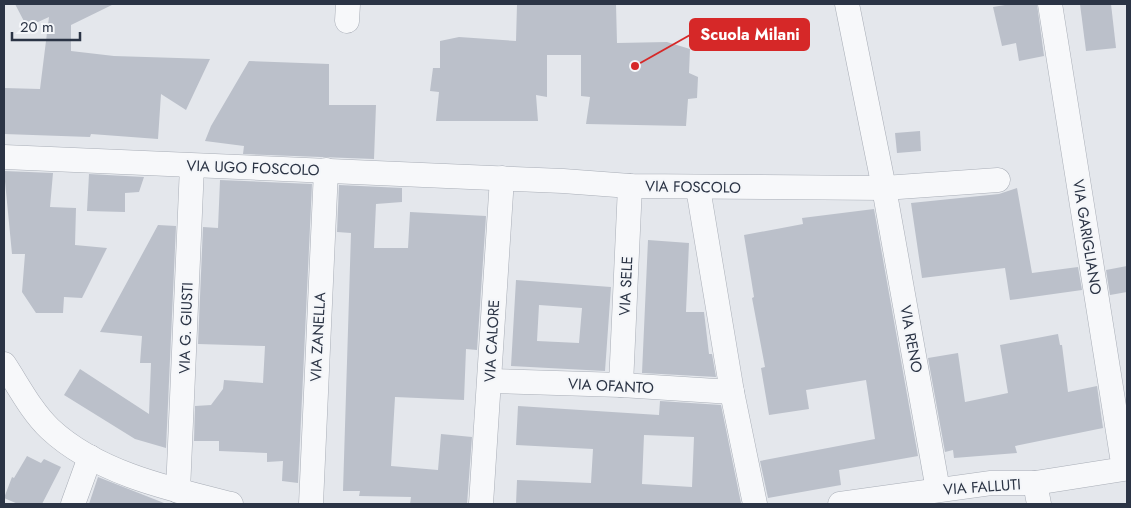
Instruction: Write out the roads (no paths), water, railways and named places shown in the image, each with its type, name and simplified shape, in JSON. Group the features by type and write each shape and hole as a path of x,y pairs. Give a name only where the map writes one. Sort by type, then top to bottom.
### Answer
{"street":[{"name":"VIA RENO","path":"847,4 884,188 938,490"},
{"name":"VIA GARIGLIANO","path":"1050,4 1124,469"},
{"name":"VIA UGO FOSCOLO","path":"4,157 502,178"},
{"name":"VIA G. GIUSTI","path":"178,491 192,166"},
{"name":"VIA ZANELLA","path":"311,504 326,170"},
{"name":"VIA FOSCOLO","path":"502,178 698,188 884,188 998,180"},
{"name":"VIA CALORE","path":"481,504 502,178"},
{"name":"VIA SELE","path":"621,385 630,186"},
{"path":"698,188 732,392 755,504"},
{"path":"4,364 50,429 90,457 124,473 178,491 231,504"},
{"name":"VIA OFANTO","path":"490,381 621,385 732,392"},
{"path":"72,504 90,457"},
{"name":"VIA FALLUTI","path":"840,504 991,483 1037,494 1124,469"}],"place":[{"name":"Scuola Milani","path":"635,66"}]}
